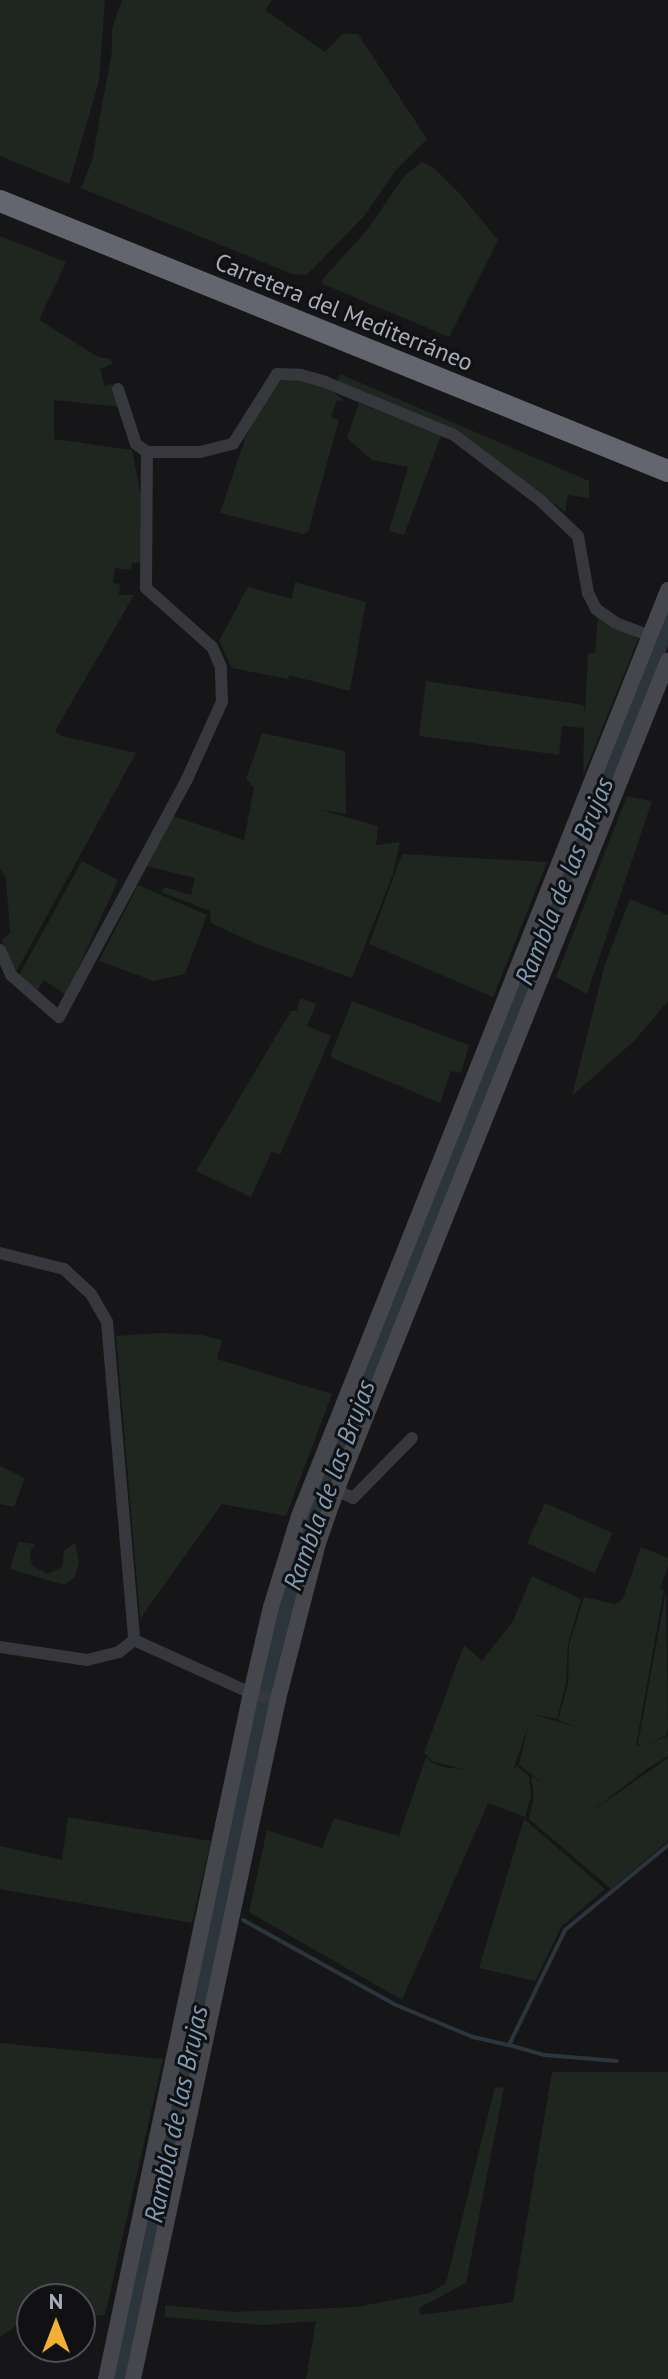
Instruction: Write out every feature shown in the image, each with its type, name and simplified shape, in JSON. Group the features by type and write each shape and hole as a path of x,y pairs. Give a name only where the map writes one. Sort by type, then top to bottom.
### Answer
{"highway":[{"name":"Carretera del Mediterráneo","path":"0,201 668,471"}],"street":[{"path":"118,389 136,444 147,452 200,452 233,444 277,374 301,375 325,382 454,435 540,500 578,536 588,593 596,609 616,623 650,636"},
{"path":"0,950 11,975 59,1017 187,779 222,702 221,667 212,647 146,588 147,452"},
{"path":"106,2379 254,1694 290,1546 335,1420 668,590"},
{"path":"133,2379 276,1698 297,1616 336,1490 668,661"},
{"path":"0,1253 64,1269 91,1294 107,1322 134,1640"},
{"path":"336,1490 353,1498 412,1438"},
{"path":"134,1640 254,1694 276,1698"},
{"path":"0,1647 87,1660 119,1652 134,1640"}],"shaded area":[{"path":"0,0 105,0 99,81 69,184 0,156"},
{"path":"122,0 272,0 265,10 325,52 342,34 358,34 427,139 395,171 365,215 307,275 292,274 81,188 92,161 112,51 112,29"},
{"path":"422,162 434,168 460,194 498,240 449,337 323,284 322,280 368,229 404,176"},
{"path":"0,236 66,262 39,320 98,357 111,359 112,364 100,369 105,386 112,384 122,407 54,400 54,439 132,450 144,511 140,563 132,563 131,570 115,568 113,583 120,584 119,595 134,595 55,731 62,736 136,753 15,974 2,940 10,933 6,878 0,869"},
{"path":"340,374 589,481 589,498 568,495 565,512 470,440 337,382"},
{"path":"303,379 332,391 346,402 337,400 331,417 339,420 308,532 303,534 220,513 245,439 264,401 277,382"},
{"path":"359,403 441,436 404,535 389,531 408,467 372,460 347,438"},
{"path":"295,582 366,602 350,691 289,675 288,679 232,668 219,641 248,587 292,599"},
{"path":"598,617 638,639 583,776 584,728 562,726 559,755 419,736 426,681 584,705 585,714 588,654 595,653"},
{"path":"262,733 345,751 346,814 321,810 378,826 376,845 400,842 393,874 352,978 254,943 211,923 210,911 161,892 165,887 191,895 195,878 146,866 173,816 244,840 254,787 246,779"},
{"path":"627,796 652,801 587,994 556,977"},
{"path":"402,854 547,862 493,997 369,944"},
{"path":"82,861 118,880 66,995 44,980 37,991 18,977"},
{"path":"138,885 207,915 185,974 154,981 99,961"},
{"path":"630,899 668,915 668,1001 634,1041 572,1096 605,964"},
{"path":"300,998 316,1004 307,1026 331,1036 280,1155 272,1151 251,1197 196,1171 291,1011 297,1011"},
{"path":"352,1001 469,1045 461,1073 451,1071 440,1103 330,1057"},
{"path":"161,1333 202,1335 222,1340 217,1359 332,1394 286,1516 222,1504 140,1619 116,1336"},
{"path":"0,1466 25,1478 14,1507 0,1504"},
{"path":"545,1503 613,1533 595,1573 527,1543"},
{"path":"18,1542 35,1544 30,1553 32,1565 47,1574 62,1567 64,1551 75,1543 79,1563 74,1578 64,1585 10,1569"},
{"path":"641,1547 668,1558 668,1566 660,1588 664,1590 636,1745 642,1746 638,1744 666,1591 668,1727 666,1735 647,1745 667,1736 668,1732 668,1756 589,1813 668,1758 668,1841 611,1889 529,1819 534,1796 531,1776 545,1785 519,1765 528,1727 513,1770 517,1766 529,1776 531,1796 525,1817 488,1803 402,2000 249,1912 267,1830 322,1848 334,1818 399,1836 426,1757 431,1762 443,1767 466,1770 432,1761 424,1753 464,1645 482,1661 513,1621 532,1576 581,1599 568,1644 566,1683 557,1719 532,1714 576,1727 558,1720 568,1684 569,1645 584,1597 615,1604 623,1599"},
{"path":"68,1817 211,1841 192,1923 0,1889 0,1846 62,1860"},
{"path":"524,1819 605,1889 561,1927 535,1981 479,1968"},
{"path":"0,2043 163,2059 105,2315 96,2315 96,2283 16,2283 16,2326 0,2337"},
{"path":"552,2072 668,2072 668,2379 306,2379 316,2321 263,2325 165,2317 165,2305 233,2312 356,2307 430,2293 446,2283 495,2087 504,2088 466,2283 419,2308 421,2315 513,2302"}],"water":[{"name":"Rambla de las Brujas","path":"668,601 668,646 330,1492 129,2379 111,2379 241,1762 291,1556"}],"waterway":[{"path":"243,1920 396,2005 473,2037 509,2045 565,1930 668,1845"},
{"path":"509,2045 545,2055 617,2061"}]}
